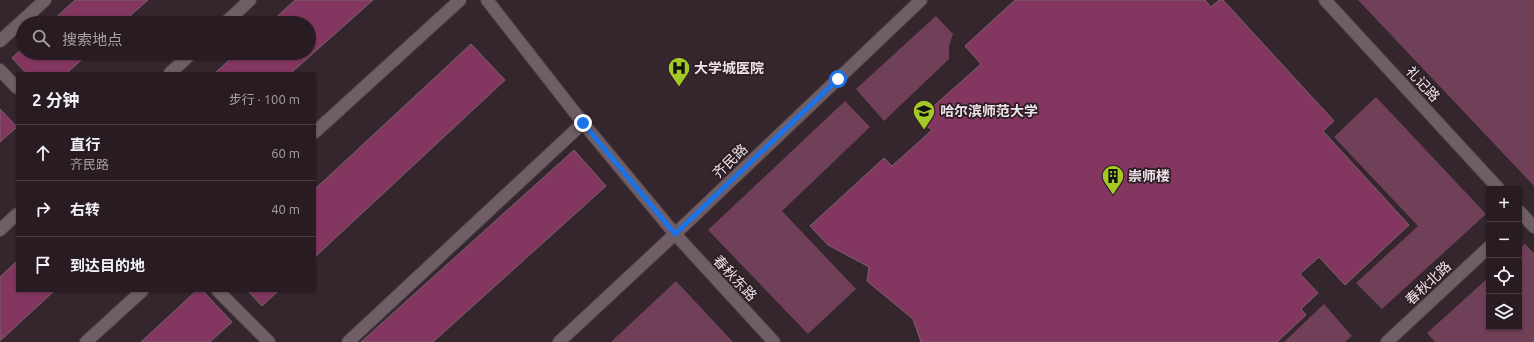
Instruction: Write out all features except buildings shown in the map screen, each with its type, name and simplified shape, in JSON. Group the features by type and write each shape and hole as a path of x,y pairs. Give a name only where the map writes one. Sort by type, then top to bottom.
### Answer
{"lane":[{"path":"27,16 45,0"},
{"path":"232,16 250,0"},
{"path":"316,131 460,0"},
{"name":"春秋东路","path":"487,0 583,123 675,234 774,342"},
{"name":"齐民路","path":"559,342 921,0"},
{"name":"礼记路","path":"1325,0 1496,186"},
{"path":"0,41 16,26"},
{"path":"171,72 184,60"},
{"path":"0,70 16,87"},
{"path":"348,342 583,123"},
{"path":"0,230 16,215"},
{"path":"1522,217 1534,227"},
{"name":"春秋北路","path":"1387,342 1486,250"},
{"path":"86,342 141,292"},
{"path":"219,292 268,342"}],"shaded area":[{"path":"1358,0 1534,0 1534,186"},
{"path":"936,16 953,34 949,46 949,59 884,121 856,89"},
{"path":"1376,97 1486,214 1382,309 1356,283 1418,226 1334,137"},
{"path":"845,101 870,127 782,211 856,289 808,334 708,230"},
{"path":"1525,244 1534,253 1534,342 1435,342 1427,333 1486,280 1486,330 1522,330 1522,246"},
{"path":"676,281 733,342 611,342"},
{"path":"1324,304 1352,336 1345,342 1284,342"}],"place":[{"name":"大学城医院","path":"679,88"},
{"name":"哈尔滨师范大学","path":"924,130"},
{"name":"崇师楼","path":"1113,196"}],"route":[{"path":"583,123 675,234 838,79"}]}
